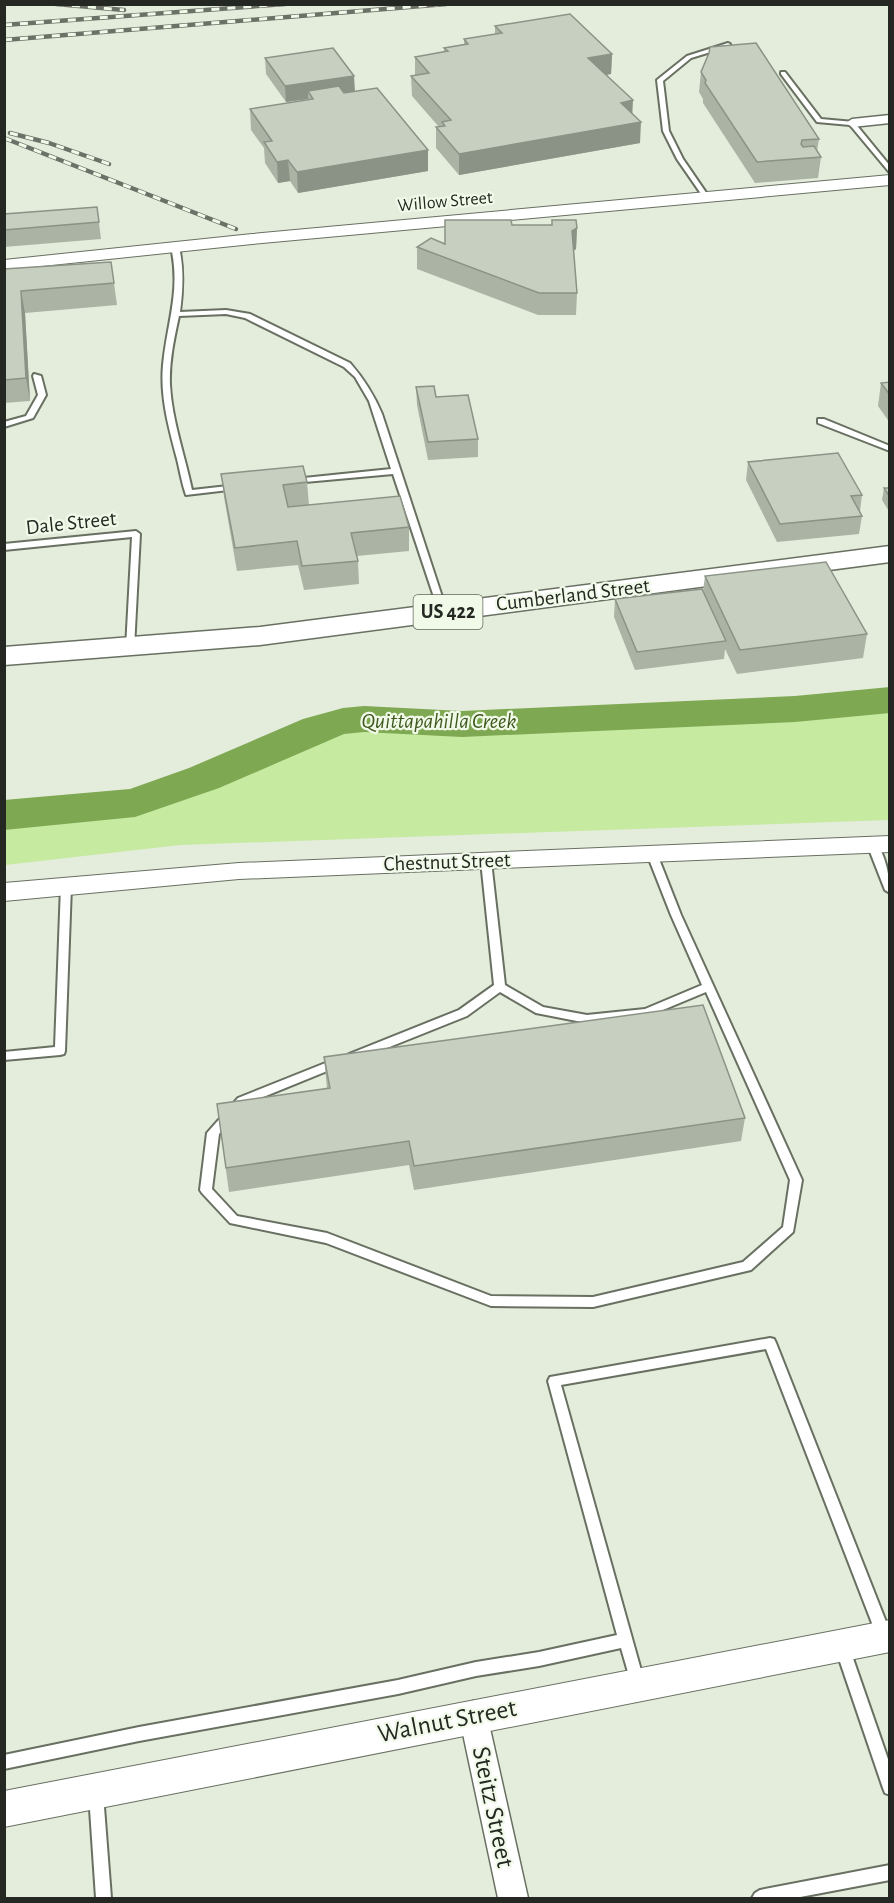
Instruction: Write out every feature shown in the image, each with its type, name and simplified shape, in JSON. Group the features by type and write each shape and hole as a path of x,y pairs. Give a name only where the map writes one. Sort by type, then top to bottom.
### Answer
{"highway":[{"name":"Cumberland Street","path":"4,656 130,648 260,636 890,554"}],"street":[{"path":"852,123 890,119"},
{"name":"Willow Street","path":"4,265 890,180"},
{"name":"Chestnut Street","path":"4,892 239,871 881,844"},
{"name":"Walnut Street","path":"4,1809 473,1715 887,1637"},
{"name":"Steitz Street","path":"473,1715 513,1899"}],"lane":[{"path":"706,197 680,159 666,131 660,80 689,57 728,45"},
{"path":"783,74 819,121 852,123 890,171"},
{"path":"175,247 181,265 176,314 168,347 166,384 189,493 246,486"},
{"path":"176,314 219,312 247,316 347,365 361,377 369,391 443,612"},
{"path":"4,425 29,418 42,395 37,376"},
{"path":"821,421 890,448"},
{"path":"281,483 396,471"},
{"name":"Dale Street","path":"4,547 136,534 130,648"},
{"path":"881,844 890,890"},
{"path":"500,987 463,1013 242,1101 213,1133 206,1190 234,1220 327,1238 491,1301 593,1302 747,1266 789,1229 796,1180 708,987 652,854"},
{"path":"486,861 500,987"},
{"path":"4,1056 60,1051 66,886"},
{"path":"500,987 540,1010 587,1019 646,1013 708,987"},
{"path":"638,1685 554,1381 770,1343 887,1637"},
{"path":"4,1762 140,1734 398,1688 476,1669 539,1659 626,1640"},
{"path":"842,1647 890,1788"},
{"path":"96,1791 104,1899"},
{"path":"760,1899 890,1872"}],"green space":[{"path":"889,708 889,820 180,845 5,865 5,827 138,813 334,733 359,728 465,733 810,718"}],"building":[{"path":"570,14 612,54 588,58 633,100 621,103 641,122 459,154 436,127 445,126 442,122 451,120 411,76 429,73 415,57 448,51 444,48 468,44 464,39 502,33 495,26"},
{"path":"756,43 819,139 802,140 801,144 803,147 814,146 821,157 757,162 705,83 706,80 701,72 710,47"},
{"path":"333,48 354,76 285,86 265,58"},
{"path":"339,86 344,93 377,88 428,150 297,172 288,160 277,162 264,142 272,141 250,109 313,99 308,91"},
{"path":"97,207 99,222 4,230 4,214"},
{"path":"445,220 511,220 512,225 552,225 552,220 576,220 577,228 572,231 577,293 539,293 417,247 431,238 445,244"},
{"path":"111,262 114,283 21,291 26,378 4,380 4,269"},
{"path":"890,382 890,395 881,383"},
{"path":"434,386 436,397 468,395 478,439 428,442 416,387"},
{"path":"838,453 862,495 851,496 862,516 780,524 748,462"},
{"path":"303,466 307,482 283,485 288,507 400,496 409,527 351,533 358,561 302,566 297,541 235,548 221,474"},
{"path":"884,488 890,488 890,497"},
{"path":"826,562 867,634 740,650 705,576"},
{"path":"702,589 726,641 637,652 615,599"},
{"path":"703,1005 745,1118 414,1166 409,1141 226,1168 217,1104 330,1088 324,1057"}],"waterway":[{"name":"Quittapahilla Creek","path":"4,815 135,803 204,778 318,728 343,721 364,719 462,724 795,709 890,700"}],"railway":[{"path":"56,4 124,10"},
{"path":"4,25 285,4"},
{"path":"4,40 446,4"},
{"path":"10,133 49,143 109,164"},
{"path":"4,138 236,229"}]}
